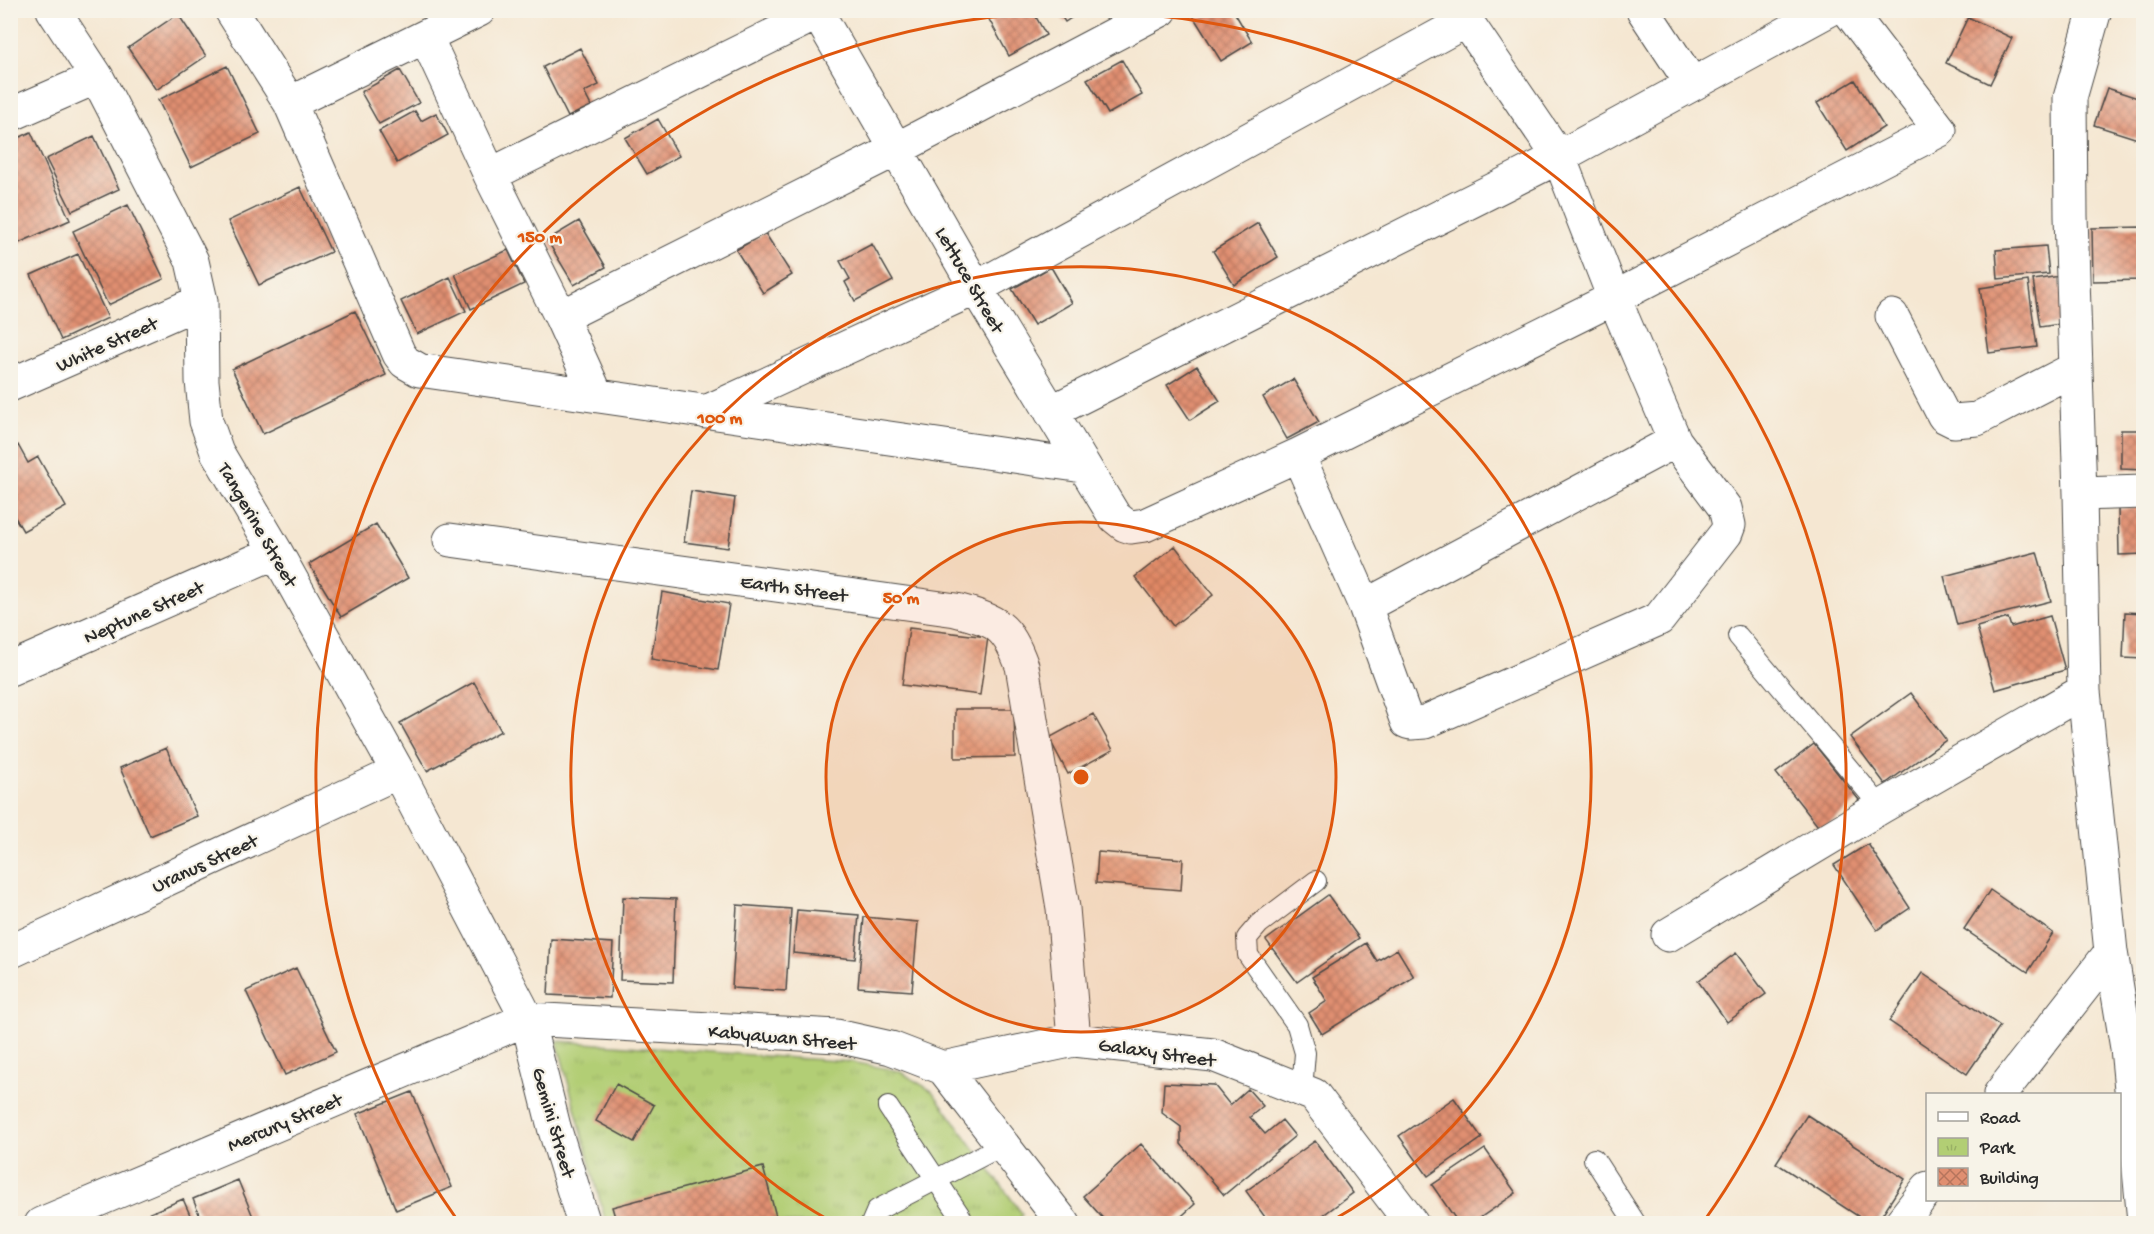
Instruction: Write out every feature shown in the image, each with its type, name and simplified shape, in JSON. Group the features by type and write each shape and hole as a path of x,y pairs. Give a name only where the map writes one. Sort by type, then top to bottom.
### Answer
{"street":[{"name":"Tangerine Street","path":"53,10 98,77 192,261 201,301 202,381 206,421 217,452 276,552 398,772 527,1019"},
{"path":"231,10 290,103 399,354 405,362 418,370 1083,466"},
{"path":"290,103 479,10"},
{"path":"561,317 897,149 1161,10"},
{"path":"1643,10 1692,84"},
{"path":"1051,412 1559,157 1829,10"},
{"path":"706,412 976,288 1463,16 1559,157 1614,298 1675,441 1725,508 1729,525 1726,533 1659,619 1425,722 1407,722 1365,606 1298,455 1614,298 1940,130 1848,10"},
{"path":"2096,10 2070,98 2084,691 2111,952 2127,1048 2144,1221"},
{"path":"490,175 819,12"},
{"name":"Lettuce Street","path":"819,12 976,288 1115,517 1125,525 1138,527 1144,525 1298,455"},
{"path":"426,37 596,394"},
{"path":"10,115 98,77"},
{"name":"White Street","path":"10,385 201,301"},
{"path":"1892,316 1944,416 1954,421 1977,419 2076,368"},
{"path":"1365,606 1675,441"},
{"path":"2080,494 2144,492"},
{"name":"Earth Street","path":"450,540 956,610 982,617 1002,628 1014,643 1022,666 1063,908 1074,1040"},
{"name":"Neptune Street","path":"10,669 276,552"},
{"path":"1668,935 1881,807 2084,691"},
{"name":"Uranus Street","path":"10,952 398,772"},
{"path":"2002,1093 2111,952"},
{"name":"Kabyawan Street","path":"527,1019 837,1036 891,1048 943,1068"},
{"name":"Mercury Street","path":"41,1224 527,1019"},
{"name":"Gemini Street","path":"527,1019 554,1127 584,1224"},
{"name":"Galaxy Street","path":"943,1068 1074,1040 1213,1055 1314,1095 1412,1224"},
{"path":"943,1068 1064,1224"},
{"path":"1900,1224 1926,1191"}],"lane":[{"path":"1738,636 1881,807"},
{"path":"1302,1090 1305,1053 1297,1025 1248,955 1247,938 1259,924 1316,881"},
{"path":"888,1107 961,1217 962,1224"},
{"path":"871,1224 877,1210 1003,1145"},
{"path":"1594,1159 1636,1224"}],"green space":[{"path":"557,1041 852,1062 899,1071 932,1091 1023,1215 1013,1224 606,1223"}],"building":[{"path":"988,10 1032,10 1046,35 1009,56 985,12"},
{"path":"1057,10 1083,10 1065,22"},
{"path":"1196,10 1233,10 1252,42 1221,61 1191,13"},
{"path":"178,14 206,56 156,90 128,48"},
{"path":"1968,17 2012,38 1990,84 1946,63"},
{"path":"580,48 599,85 584,92 591,106 568,117 543,67"},
{"path":"1122,60 1142,95 1108,114 1087,79"},
{"path":"227,66 260,134 191,167 158,100"},
{"path":"400,70 419,103 379,124 361,92"},
{"path":"1855,80 1884,127 1847,151 1817,103"},
{"path":"2107,88 2144,100 2144,141 2094,125"},
{"path":"415,111 421,121 436,113 448,135 397,163 379,131"},
{"path":"658,119 679,156 647,174 625,138"},
{"path":"31,132 70,220 10,247 10,161 13,160 10,155 10,142"},
{"path":"94,136 119,189 72,211 46,159"},
{"path":"300,187 331,252 259,285 228,221"},
{"path":"128,205 164,279 108,305 73,231"},
{"path":"579,221 606,267 574,285 547,240"},
{"path":"1258,223 1278,257 1234,285 1213,251"},
{"path":"2144,227 2144,280 2093,281 2092,228"},
{"path":"765,233 792,275 763,293 736,250"},
{"path":"872,244 893,281 855,301 845,282 850,279 840,261"},
{"path":"2046,246 2049,274 1998,279 1996,250"},
{"path":"508,250 524,284 471,309 455,274"},
{"path":"78,254 108,318 61,340 31,275"},
{"path":"1051,267 1072,303 1034,325 1012,289"},
{"path":"2060,276 2067,323 2040,327 2033,280"},
{"path":"450,277 466,311 417,334 401,301"},
{"path":"2028,281 2037,347 1989,353 1980,288"},
{"path":"355,311 386,375 263,434 232,369"},
{"path":"1197,366 1220,401 1190,420 1167,385"},
{"path":"1293,379 1319,422 1287,439 1263,397"},
{"path":"2121,430 2144,430 2144,470 2121,469"},
{"path":"18,445 28,463 38,457 66,507 23,531 10,509 10,450"},
{"path":"691,491 735,498 728,548 684,542"},
{"path":"2144,507 2144,554 2119,555 2118,508"},
{"path":"376,524 408,578 341,617 309,564"},
{"path":"1175,546 1213,595 1173,626 1135,577"},
{"path":"2037,552 2051,601 1957,625 1944,576"},
{"path":"662,592 729,604 718,670 651,659"},
{"path":"2125,612 2144,613 2144,659 2123,658"},
{"path":"2050,616 2065,670 1995,690 1977,627 2008,618 2011,627"},
{"path":"909,628 988,637 980,695 902,685"},
{"path":"474,682 501,731 427,771 400,723"},
{"path":"1911,693 1946,740 1885,784 1850,737"},
{"path":"955,709 1014,709 1015,757 955,758"},
{"path":"1093,714 1113,750 1068,774 1049,738"},
{"path":"1814,744 1859,800 1821,830 1776,773"},
{"path":"166,748 197,816 150,836 120,768"},
{"path":"1868,844 1910,908 1877,930 1834,865"},
{"path":"1098,852 1183,859 1181,890 1096,883"},
{"path":"1990,890 2053,933 2028,972 1964,929"},
{"path":"1328,895 1359,938 1297,982 1266,940"},
{"path":"623,897 676,899 673,982 620,980"},
{"path":"737,905 791,909 786,991 732,988"},
{"path":"797,910 859,915 855,959 793,953"},
{"path":"864,917 918,922 912,991 858,987"},
{"path":"551,939 613,943 610,998 548,995"},
{"path":"1366,943 1377,961 1397,949 1414,977 1322,1034 1309,1013 1327,1001 1312,977"},
{"path":"1736,953 1766,994 1727,1022 1698,981"},
{"path":"296,968 336,1052 285,1075 246,991"},
{"path":"1922,973 2000,1026 1967,1074 1889,1021"},
{"path":"1164,1083 1214,1085 1230,1105 1248,1089 1263,1106 1250,1117 1265,1134 1282,1120 1295,1136 1224,1195 1181,1144 1181,1127 1162,1113"},
{"path":"616,1084 654,1105 634,1142 596,1121"},
{"path":"412,1092 452,1187 396,1210 357,1114"},
{"path":"1454,1098 1482,1138 1428,1176 1399,1136"},
{"path":"1807,1115 1905,1179 1876,1224 1870,1224 1776,1163"},
{"path":"1315,1141 1353,1193 1311,1224 1270,1224 1246,1191"},
{"path":"1141,1144 1195,1204 1173,1224 1108,1224 1083,1196"},
{"path":"1485,1149 1516,1193 1471,1224 1459,1224 1432,1185"},
{"path":"763,1167 778,1224 617,1224 612,1207"},
{"path":"238,1180 256,1224 203,1224 193,1199"},
{"path":"183,1199 194,1224 138,1224 136,1219"}]}
